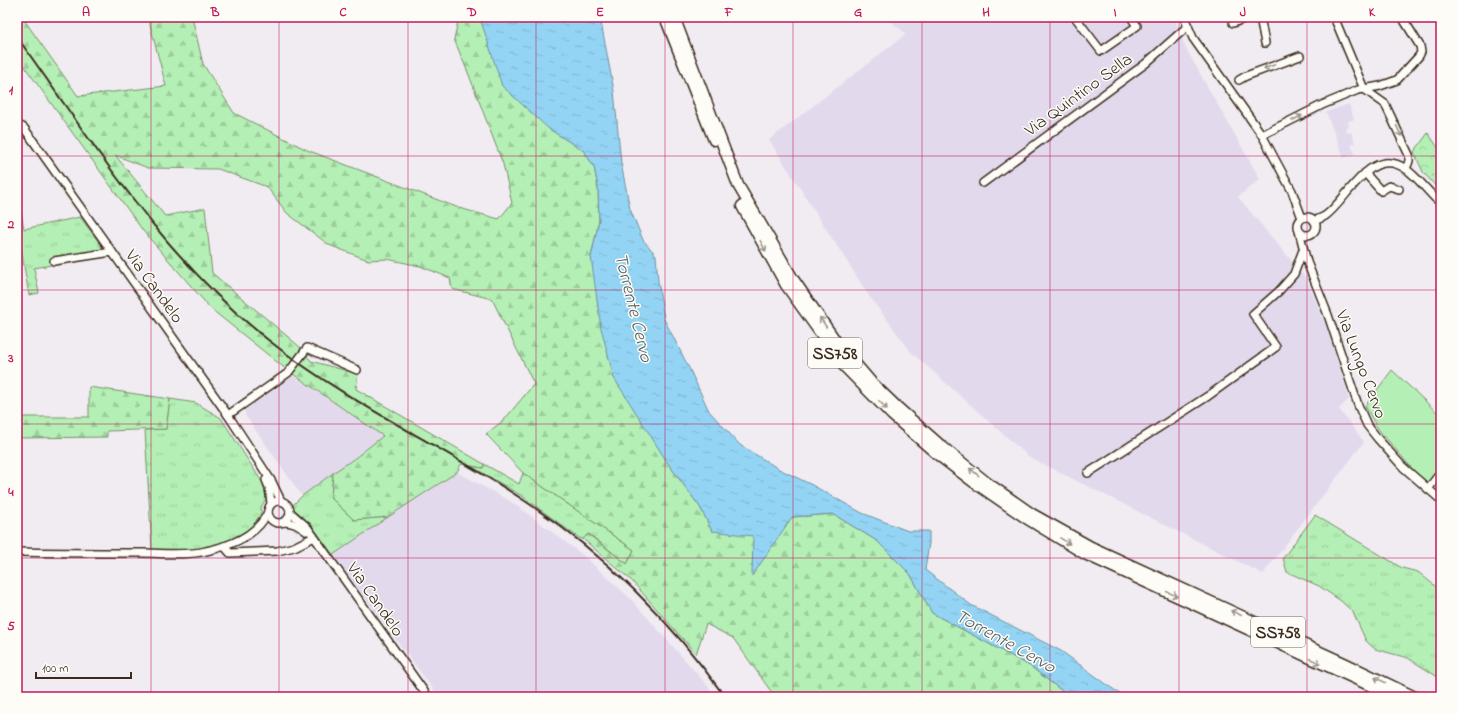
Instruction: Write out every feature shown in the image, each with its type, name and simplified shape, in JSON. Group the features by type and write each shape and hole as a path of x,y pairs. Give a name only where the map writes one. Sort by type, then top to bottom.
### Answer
{"highway":[{"name":"SS758","path":"665,17 734,189 766,251 790,290 844,366 892,415 937,454 975,483 1026,518 1085,554 1395,697"},
{"name":"SS758","path":"674,17 738,186 793,279 835,340 872,382 898,408 940,445 986,482 1032,514 1092,547 1337,659 1415,697"}],"street":[{"name":"Via Quintino Sella","path":"1075,17 1101,51 1137,26 1131,17"},
{"path":"1184,17 1193,38 1262,135 1292,191 1302,218"},
{"path":"1233,22 1248,17"},
{"path":"1260,17 1265,43"},
{"path":"1334,17 1364,89 1385,104 1409,155 1409,161 1406,169"},
{"path":"1262,135 1322,105 1358,90 1397,80 1421,52 1420,46 1402,17"},
{"name":"Via Quintino Sella","path":"983,182 1145,64 1188,26"},
{"path":"1239,80 1300,56"},
{"name":"Via Candelo","path":"17,124 24,128 228,415 272,482 281,501"},
{"path":"1314,221 1325,216 1339,202 1361,175 1387,162 1391,162 1406,169 1436,199 1441,202"},
{"path":"1365,173 1381,191 1389,186 1399,189"},
{"path":"1301,242 1311,234 1316,227 1314,221 1310,218 1302,218"},
{"path":"1302,218 1298,225 1299,230 1306,234 1311,234"},
{"name":"Via Lungo Cervo","path":"1299,230 1303,250 1367,425 1403,467 1441,500"},
{"path":"1088,473 1208,396 1276,347 1253,314 1279,291 1294,274 1303,250"},
{"path":"54,261 112,252"},
{"path":"228,415 288,373 307,348 357,370"},
{"name":"Via Candelo","path":"263,470 269,487 271,503"},
{"path":"1428,489 1441,472"},
{"path":"226,551 256,530 274,522 284,522 288,518 290,512 287,504 278,500 271,503 268,512 256,530"},
{"path":"268,512 269,518 274,522"},
{"name":"Via Candelo","path":"290,512 307,527 428,697"},
{"name":"Via Candelo","path":"284,522 298,524 314,537"},
{"path":"17,552 194,553 226,551 277,551 294,548 314,537"}],"shaded area":[{"path":"885,17 1174,17 1185,47 1260,179 1238,197 1306,278 1327,327 1349,399 1339,409 1364,442 1263,574 1029,457 912,353 869,296 769,140 906,34"},
{"path":"1349,104 1354,119 1348,122 1349,126 1345,128 1348,133 1351,132 1355,143 1351,145 1355,154 1344,158 1326,112"},
{"path":"293,376 384,436 302,496 245,415 245,410"},
{"path":"457,472 515,504 584,556 630,598 708,686 715,697 439,697 333,555"}],"green space":[{"path":"17,17 22,17 78,96 166,86 148,17 192,17 203,64 234,113 307,150 459,208 499,219 512,203 503,164 454,39 459,17 481,17 481,21 549,129 584,151 594,167 598,187 599,220 591,257 669,465 700,507 712,531 792,517 833,514 877,541 910,574 932,613 1030,666 1070,697 775,697 733,638 706,624 696,654 632,581 583,539 588,534 627,564 634,550 523,473 486,434 504,420 534,384 492,299 452,289 450,278 420,266 387,259 368,260 329,245 287,213 267,187 218,169 148,168 115,155 165,216 205,208 212,273 300,347 311,361 358,374 356,389 484,464 483,468 461,464 457,472 388,517 354,520 331,498 333,473 383,436 287,370 211,309 144,232 17,56"},
{"path":"1428,133 1441,152 1441,192 1423,172 1414,152"},
{"path":"21,211 24,229 80,217 101,245 103,256 34,268 39,293 29,295 21,248 17,248 17,212"},
{"path":"1392,370 1441,416 1441,468 1429,484 1416,473 1378,429 1365,406"},
{"path":"89,387 170,399 166,429 107,431 107,437 17,438 17,417 89,417"},
{"path":"170,399 196,403 221,418 262,482 265,491 266,499 261,507 261,515 256,520 257,523 243,533 227,541 203,549 152,550 145,430 166,429"},
{"path":"484,464 519,484 523,473 634,550 627,564 589,534 583,539 579,538 522,496 471,466 483,468"},
{"path":"333,473 331,498 354,520 388,517 333,555 311,524 294,509 293,505 302,496"},
{"path":"1315,515 1402,568 1418,572 1440,590 1441,679 1408,658 1375,649 1366,641 1353,612 1341,601 1319,586 1287,572 1283,558"}],"water":[{"name":"Torrente Cervo","path":"481,17 600,17 614,91 621,163 630,209 643,240 656,255 658,281 664,319 709,411 740,445 779,469 812,485 862,513 908,531 929,531 929,543 925,570 971,605 1061,651 1124,697 1070,697 1030,666 932,613 910,574 877,541 833,514 792,517 752,576 753,536 712,531 700,507 669,465 614,378 601,328 591,257 599,220 598,187 594,167 584,151 549,129 502,86"}],"railway":[{"path":"17,37 102,158 132,197 162,235 195,272 230,307 267,339 329,383 525,501 582,543 659,615 725,697"}]}
